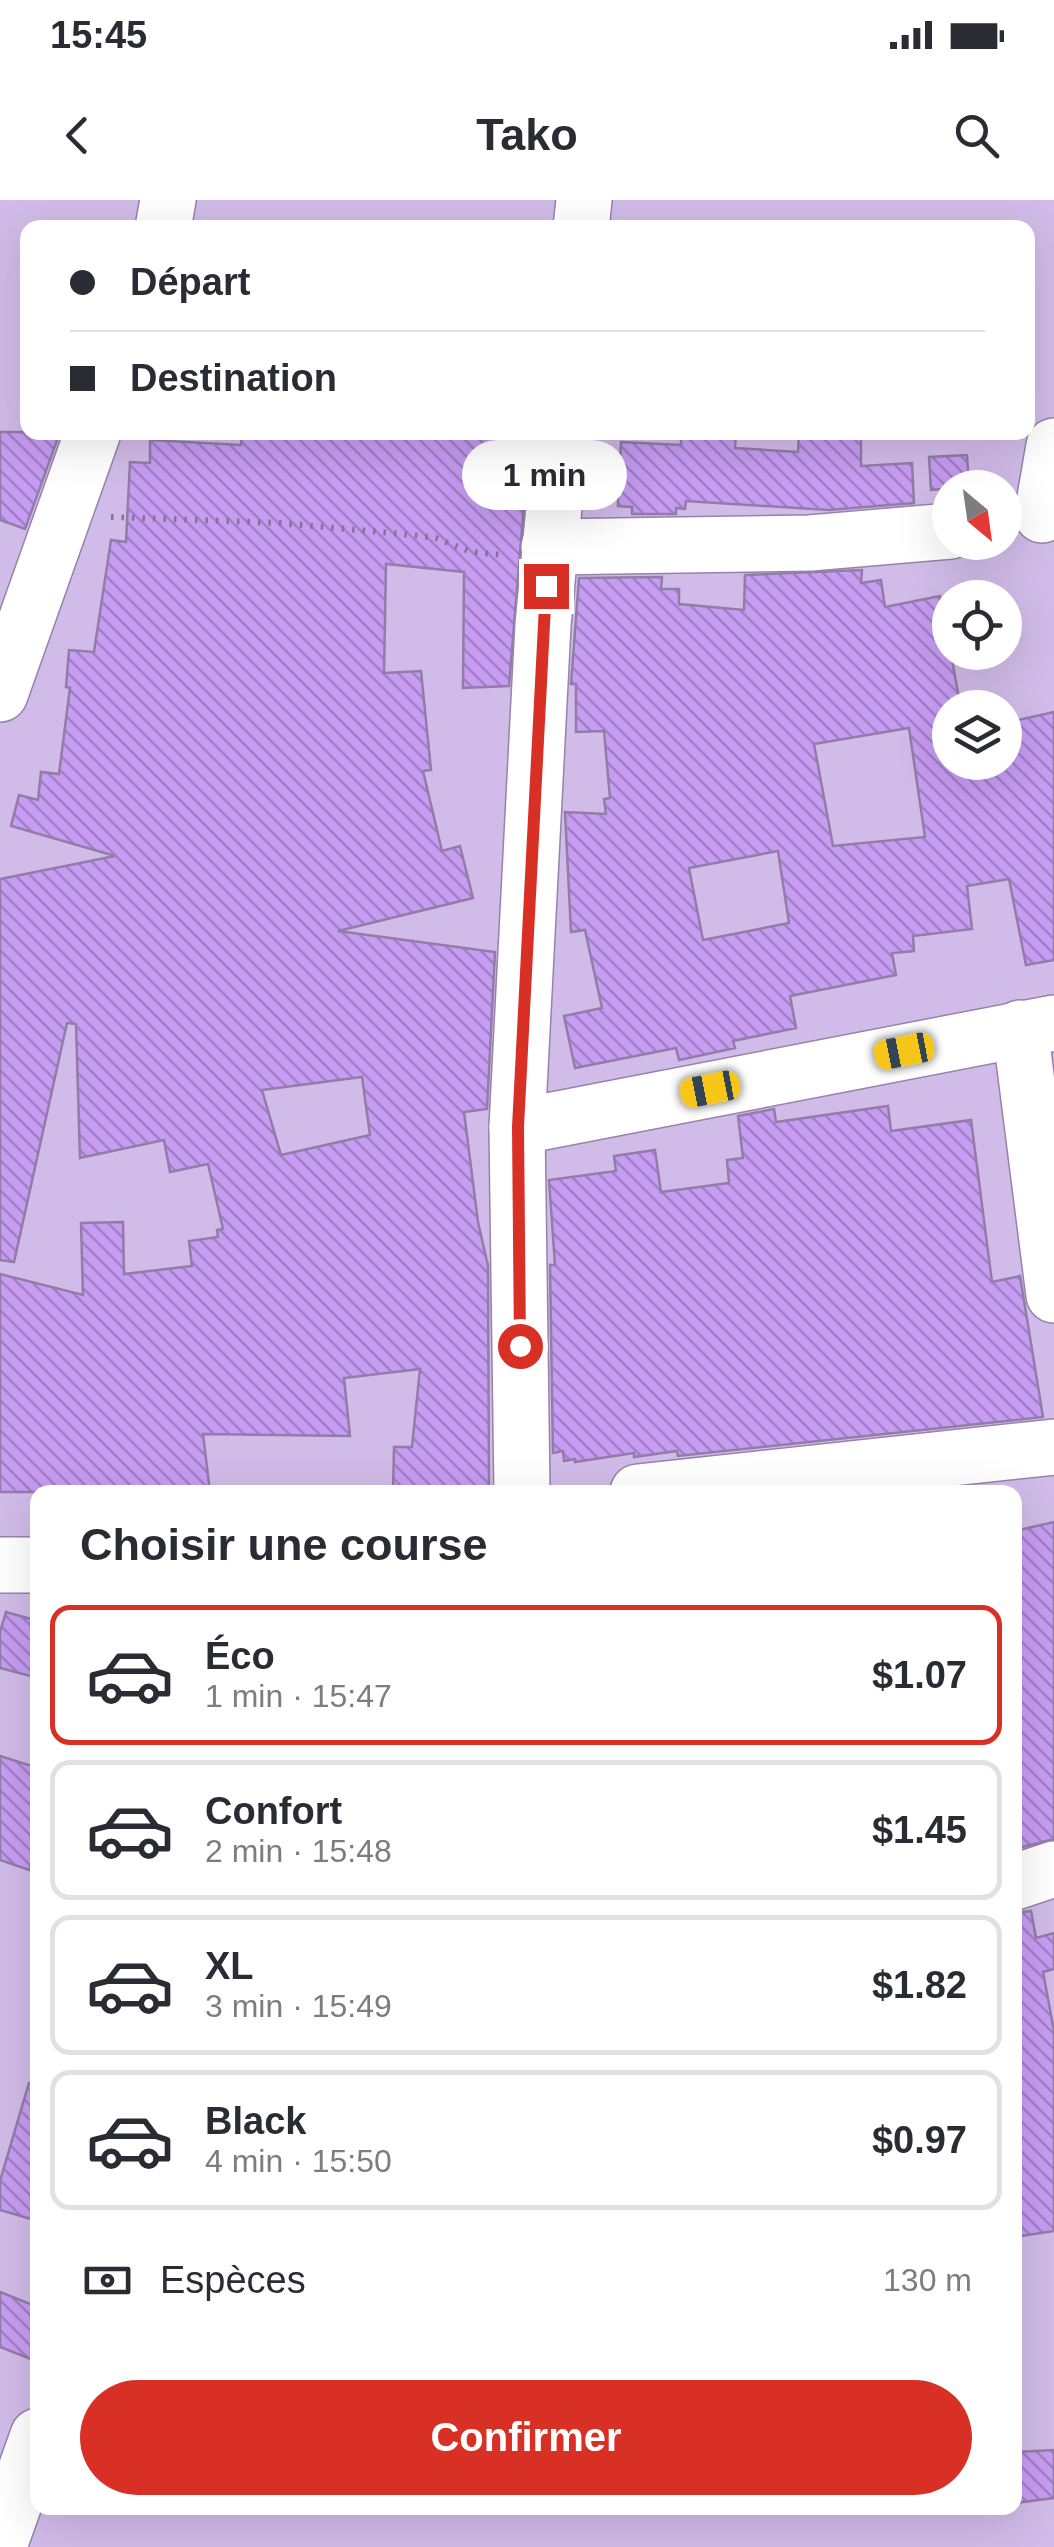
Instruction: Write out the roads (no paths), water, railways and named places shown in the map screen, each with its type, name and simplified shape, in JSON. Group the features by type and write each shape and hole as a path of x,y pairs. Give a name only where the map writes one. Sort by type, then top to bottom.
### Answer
{"street":[{"path":"0,694 90,440"},
{"path":"522,1485 518,1127 550,547 560,440"},
{"path":"1034,516 1054,446"},
{"path":"550,547 810,544 932,533"},
{"path":"518,1127 1037,1026 1054,1295"},
{"path":"703,1485 1054,1447"},
{"path":"0,1565 30,1566"},
{"path":"1022,1880 1054,1869"},
{"path":"12,2547 0,2544 30,2459"}]}
